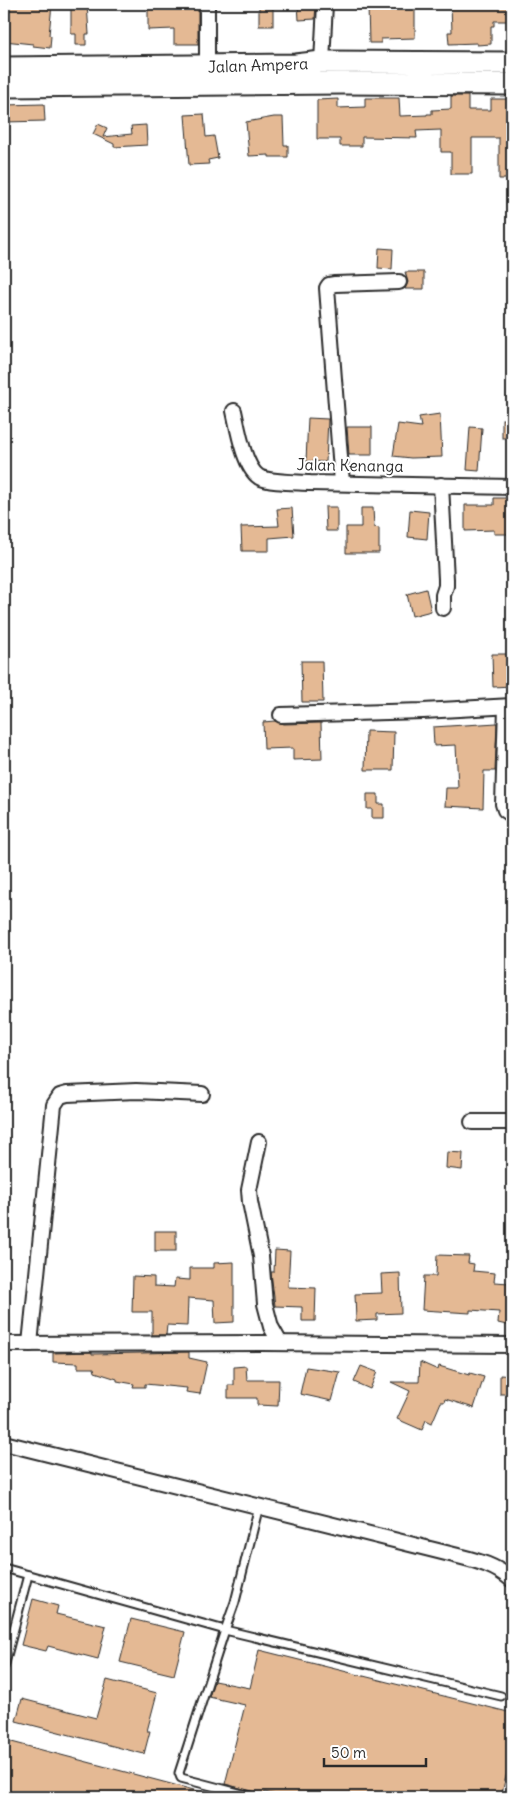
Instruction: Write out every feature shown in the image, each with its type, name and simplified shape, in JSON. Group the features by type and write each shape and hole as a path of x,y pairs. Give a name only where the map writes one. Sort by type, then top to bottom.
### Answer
{"main road":[{"name":"Jalan Ampera","path":"4,86 336,69 512,63"},
{"name":"Jalan Ampera","path":"4,68 207,66 336,69 512,84"}],"street":[{"path":"207,4 207,66"},
{"path":"324,4 336,69"},
{"path":"342,483 327,288 329,285 335,284 399,282"},
{"name":"Jalan Kenanga","path":"234,412 248,465 260,478 276,481 512,487"},
{"path":"441,485 446,580 443,595 444,608"},
{"path":"281,715 423,711 509,706 503,804 505,810 512,815"},
{"path":"30,1344 53,1117 57,1099 68,1094 136,1091 202,1094"},
{"path":"472,1122 512,1122"},
{"path":"259,1142 249,1190 250,1202 260,1250 264,1304 271,1327 280,1343"},
{"path":"4,1344 280,1343 512,1345"},
{"path":"4,1443 475,1561 502,1571 512,1580"}],"lane":[{"path":"254,1797 181,1778 179,1773 237,1594 259,1506"},
{"path":"4,1568 225,1630 501,1696"},
{"path":"4,1667 28,1575"}],"building":[{"path":"4,4 52,4 49,35 51,36 50,48 4,41"},
{"path":"71,4 87,4 89,34 86,34 86,45 76,45 76,34 71,34"},
{"path":"148,4 198,4 198,44 174,44 174,29 148,30"},
{"path":"259,4 273,4 273,26 259,26"},
{"path":"298,4 316,4 315,19 299,20"},
{"path":"451,4 512,4 512,21 494,21 494,26 491,26 491,44 449,44 448,32 452,32"},
{"path":"368,6 415,6 415,38 381,39 381,43 369,43"},
{"path":"451,96 468,96 468,110 491,110 491,99 512,99 512,179 499,179 499,138 472,138 472,174 451,174 451,152 441,152 441,130 416,131 417,138 362,137 362,146 340,146 340,139 317,139 317,100 338,99 338,108 365,107 365,98 399,98 400,116 427,115 432,114 432,110 451,109"},
{"path":"44,104 45,121 5,122 5,105"},
{"path":"204,114 206,137 214,136 218,158 208,160 209,164 189,165 185,115"},
{"path":"283,117 284,145 288,145 288,157 269,157 269,155 249,156 246,122"},
{"path":"98,124 107,128 103,137 132,134 131,126 146,125 147,145 114,147 114,144 93,134"},
{"path":"379,248 393,249 392,269 378,268"},
{"path":"405,272 424,272 424,289 405,289 408,282"},
{"path":"440,414 442,457 411,458 393,456 398,424 421,427 419,417"},
{"path":"308,418 328,419 326,462 306,461"},
{"path":"502,419 512,419 512,438 502,438"},
{"path":"347,427 372,427 372,455 349,455"},
{"path":"470,427 482,428 479,471 467,470"},
{"path":"494,498 509,498 510,534 494,534 494,530 465,531 465,505 494,505"},
{"path":"325,507 337,507 337,531 326,531"},
{"path":"292,508 294,536 269,538 269,551 242,551 241,527 279,526 277,509"},
{"path":"361,508 373,508 374,527 379,528 379,553 346,553 346,527 361,527"},
{"path":"410,510 429,512 427,539 408,537"},
{"path":"426,589 431,611 412,616 407,594"},
{"path":"492,654 512,654 512,686 493,687"},
{"path":"301,661 322,661 323,702 302,702"},
{"path":"275,721 284,724 321,723 322,759 293,760 293,748 264,749 263,722"},
{"path":"497,723 495,771 484,771 483,808 445,806 446,788 458,788 456,745 434,746 433,727"},
{"path":"366,731 394,732 393,770 365,770"},
{"path":"367,794 378,794 378,804 384,804 384,818 372,818 372,809 367,809"},
{"path":"447,1152 463,1153 462,1170 446,1168"},
{"path":"155,1231 176,1231 176,1251 155,1251"},
{"path":"275,1250 290,1251 288,1287 316,1288 315,1321 302,1321 302,1307 275,1306 271,1272 274,1272"},
{"path":"437,1255 469,1256 468,1263 474,1264 473,1271 495,1273 494,1282 510,1283 510,1291 512,1291 511,1326 498,1323 499,1312 470,1310 470,1313 422,1310 424,1276 436,1276"},
{"path":"234,1262 234,1322 215,1323 214,1300 188,1298 187,1326 167,1325 166,1335 152,1335 152,1312 132,1312 133,1276 154,1277 154,1286 174,1287 175,1279 190,1280 190,1268 214,1268 214,1263"},
{"path":"400,1273 401,1313 377,1314 377,1320 356,1321 355,1294 382,1293 381,1274"},
{"path":"92,1352 92,1354 189,1352 189,1358 207,1362 200,1394 186,1392 187,1388 145,1384 145,1387 133,1387 134,1384 117,1381 117,1379 95,1372 94,1368 78,1368 78,1363 53,1362 53,1353"},
{"path":"420,1362 438,1370 439,1366 469,1375 470,1373 484,1377 474,1408 445,1399 444,1402 441,1402 432,1423 426,1420 422,1430 397,1419 410,1391 391,1382 419,1382"},
{"path":"246,1366 247,1380 279,1380 278,1406 257,1405 257,1398 228,1398 228,1385 234,1385 234,1367"},
{"path":"361,1366 377,1372 370,1389 354,1382"},
{"path":"306,1367 340,1372 332,1401 300,1394"},
{"path":"500,1375 512,1376 512,1394 500,1394"},
{"path":"33,1599 58,1606 56,1614 106,1626 98,1659 48,1646 46,1651 21,1645"},
{"path":"131,1619 185,1632 174,1675 120,1662"},
{"path":"259,1650 512,1713 512,1752 501,1797 284,1797 265,1792 264,1797 259,1797 256,1792 225,1784 245,1705 209,1697 214,1681 250,1688"},
{"path":"107,1680 157,1693 147,1731 150,1731 144,1754 16,1721 22,1699 96,1718"},
{"path":"4,1740 209,1794 208,1797 4,1797"}]}
